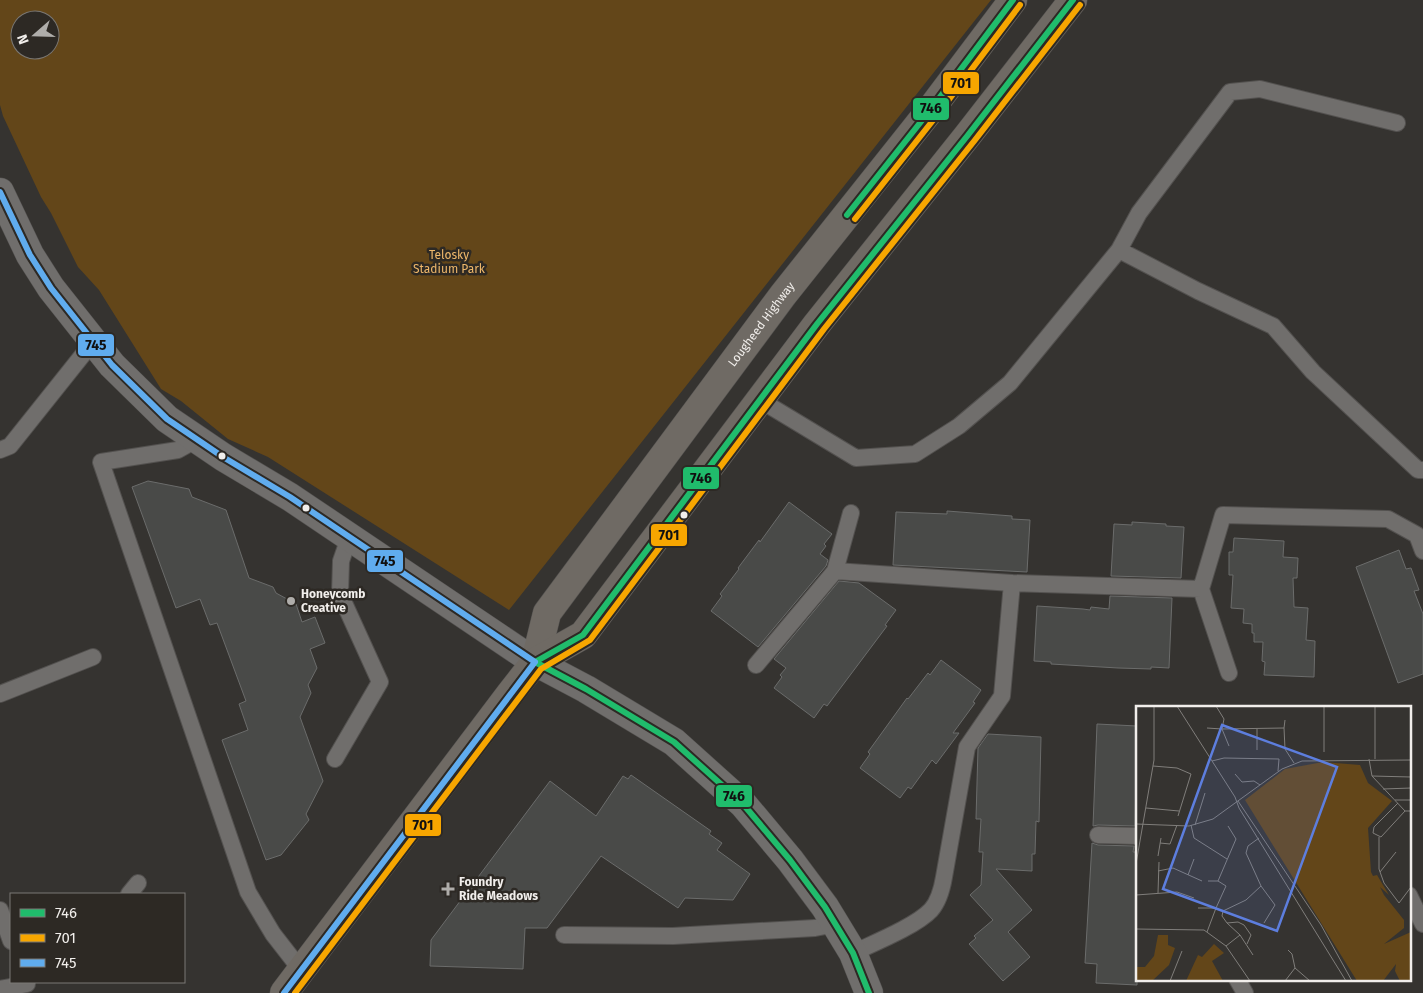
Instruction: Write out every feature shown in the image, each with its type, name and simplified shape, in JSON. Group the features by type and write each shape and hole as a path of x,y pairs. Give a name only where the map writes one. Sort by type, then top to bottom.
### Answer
{"main road":[{"name":"Lougheed Highway","path":"535,662 547,613 783,295 931,109 1013,0"},
{"name":"Lougheed Highway","path":"284,993 535,662 583,636 817,324 1073,0"}],"street":[{"path":"0,192 30,255 51,288 93,342 144,398 167,419 196,440 290,498 535,662 586,689 674,742 743,804 807,881 836,924 853,954 869,993"}],"lane":[{"path":"760,400 856,458 914,454 959,426 1010,383 1119,250 1139,213 1230,92 1260,89 1397,124"},
{"path":"1119,250 1198,291 1273,326 1313,372 1418,470 1423,470"},
{"path":"0,450 10,446 93,342"},
{"path":"196,440 178,450 101,462 248,892 273,934 301,970"},
{"path":"756,665 835,571 851,514"},
{"path":"1229,673 1201,589 1223,515 1388,519 1421,539"},
{"path":"335,759 380,682 340,594 341,561 349,538"},
{"path":"835,571 1012,584 1201,589"},
{"path":"853,954 920,920 932,909 940,894 967,747 1002,696 1012,584"},
{"path":"0,694 93,657"},
{"path":"1098,835 1136,836"},
{"path":"1410,897 1423,924"},
{"path":"0,910 10,938"},
{"path":"564,935 673,936 815,928 836,924"},
{"path":"1238,980 1245,993"},
{"path":"0,989 30,985"}],"green space":[{"name":"Telosky Stadium Park","path":"0,0 991,0 509,610 268,457 228,439 181,401 161,389 99,290 78,267 41,197 3,116 0,105"}],"building":[{"path":"148,481 189,489 192,497 226,510 249,578 273,587 276,593 296,604 302,622 315,617 325,643 310,649 317,668 308,685 311,693 300,717 323,781 306,814 309,820 281,855 266,860 222,740 248,730 239,704 246,701 217,623 210,625 200,599 176,608 132,487"},
{"path":"789,502 832,534 824,544 826,546 820,554 828,560 826,566 758,647 711,611 738,568 759,540 760,542"},
{"path":"947,511 1012,516 1012,519 1030,520 1027,572 893,565 896,512 947,514"},
{"path":"1132,522 1184,527 1181,578 1111,576 1114,524 1132,525"},
{"path":"1234,538 1284,541 1283,557 1298,558 1297,578 1293,578 1294,607 1308,608 1306,640 1315,641 1314,677 1264,675 1265,662 1262,661 1263,642 1254,642 1252,624 1243,623 1244,609 1231,608 1233,575 1229,575 1229,552 1233,552"},
{"path":"1399,550 1406,569 1411,568 1419,590 1414,591 1423,614 1423,674 1398,683 1356,567"},
{"path":"839,581 859,583 896,610 885,625 887,626 827,706 824,704 814,718 774,688 782,677 780,675 786,668 774,659"},
{"path":"1110,596 1172,598 1169,668 1118,668 1051,664 1051,662 1034,661 1037,606 1090,610 1091,607 1109,609"},
{"path":"941,660 981,690 973,702 975,703 953,733 959,733 936,764 932,760 911,789 908,787 900,798 860,768 870,754 868,752 907,698 928,673 930,675"},
{"path":"1097,724 1136,726 1135,826 1093,826"},
{"path":"988,734 1041,737 1039,822 1036,821 1035,854 1032,854 1032,871 996,869 1032,910 1008,932 1030,957 1003,981 969,944 976,938 974,936 993,920 970,895 981,885 983,852 979,852 981,819 976,819 978,748"},
{"path":"631,775 711,831 709,834 722,843 717,850 750,874 733,900 685,898 678,908 601,856 547,928 525,928 523,969 430,966 431,940 550,781 596,816 623,776 628,779"},
{"path":"1092,843 1098,845 1134,846 1133,852 1136,852 1137,985 1096,983 1097,964 1085,963"}],"transit line":[{"name":"746","path":"847,215 931,109 1013,0"},
{"name":"746","path":"535,662 583,635 817,324 1073,0"},
{"name":"701","path":"855,219 938,114 1020,5"},
{"name":"701","path":"295,993 541,669 590,640 824,329 1080,5"},
{"name":"745","path":"0,192 30,255 51,288 112,365 167,419 223,457 290,497 535,662"},
{"name":"746","path":"535,662 586,689 674,742 743,804 790,860 825,907 853,953 869,993"},
{"name":"745","path":"284,993 535,662"}],"place":[{"name":"Honeycomb Creative","path":"291,601"},
{"name":"Foundry Ride Meadows","path":"448,889"}]}
